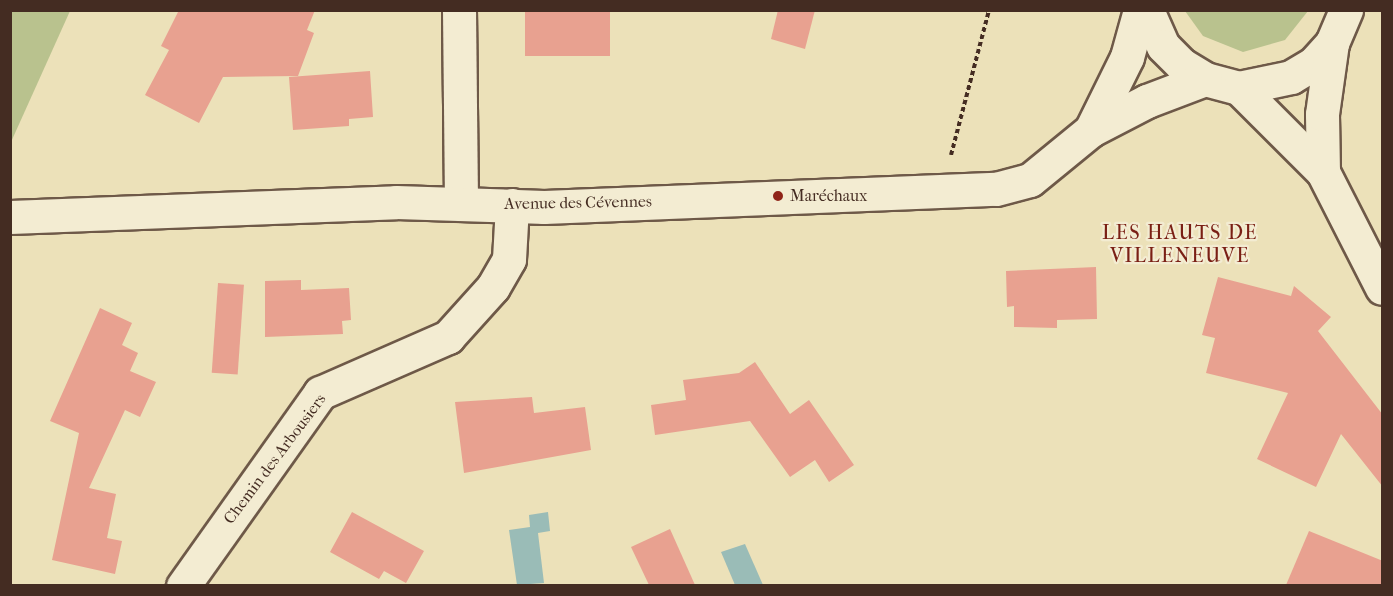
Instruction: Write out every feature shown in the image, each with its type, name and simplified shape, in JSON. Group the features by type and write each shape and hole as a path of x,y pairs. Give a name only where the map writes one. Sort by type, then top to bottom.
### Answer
{"street":[{"path":"459,10 461,204"},
{"name":"Avenue des Cévennes","path":"1091,130 1127,57 1140,10"},
{"path":"1147,10 1163,46 1205,79 1239,88 1291,78 1332,43"},
{"path":"1323,172 1322,114 1332,43 1346,10"},
{"name":"Avenue des Cévennes","path":"10,217 461,204 512,205 996,189 1030,180 1091,130 1146,101 1205,79"},
{"path":"1239,88 1323,172 1383,288"},
{"name":"Chemin des Arbousiers","path":"183,585 320,393 448,337 493,287 509,259 512,205"}],"path":[{"path":"951,156 989,10"},
{"path":"939,156 962,155"}],"green space":[{"path":"10,11 70,11 11,142"},
{"path":"1185,11 1308,11 1285,40 1243,52 1203,36"}],"water":[{"path":"548,512 550,531 538,533 544,583 517,585 509,530 530,527 529,515"},
{"path":"745,544 763,585 735,585 721,552"}],"building":[{"path":"179,10 315,10 307,30 314,33 298,76 223,77 199,123 145,95 169,50 161,46"},
{"path":"525,10 610,10 610,56 525,56"},
{"path":"778,10 815,10 805,49 771,39"},
{"path":"370,71 373,117 349,119 349,126 293,130 289,77"},
{"path":"1096,267 1097,319 1057,320 1057,328 1014,327 1014,306 1007,307 1006,271"},
{"path":"1218,277 1291,296 1294,286 1331,317 1318,331 1383,415 1383,487 1341,434 1316,487 1257,459 1288,393 1206,373 1215,338 1202,335"},
{"path":"301,280 301,290 349,288 351,320 342,321 343,334 265,337 265,281"},
{"path":"218,283 244,285 238,375 212,373"},
{"path":"100,308 132,323 122,345 138,353 130,371 156,382 140,417 125,410 89,488 116,494 107,538 122,541 115,574 52,560 79,433 50,421"},
{"path":"755,362 790,414 809,400 854,465 829,482 815,460 790,477 750,421 655,435 651,405 686,400 683,380 739,373"},
{"path":"532,397 534,413 585,407 591,450 464,473 455,402"},
{"path":"352,512 424,551 406,583 384,571 379,579 330,552"},
{"path":"670,529 695,585 649,585 631,547"},
{"path":"1309,531 1383,561 1383,585 1286,585"}],"place":[{"name":"Maréchaux","path":"778,196"}],"district":[{"name":"LES HAUTS DE VILLENEUVE","path":"1180,244"}]}
